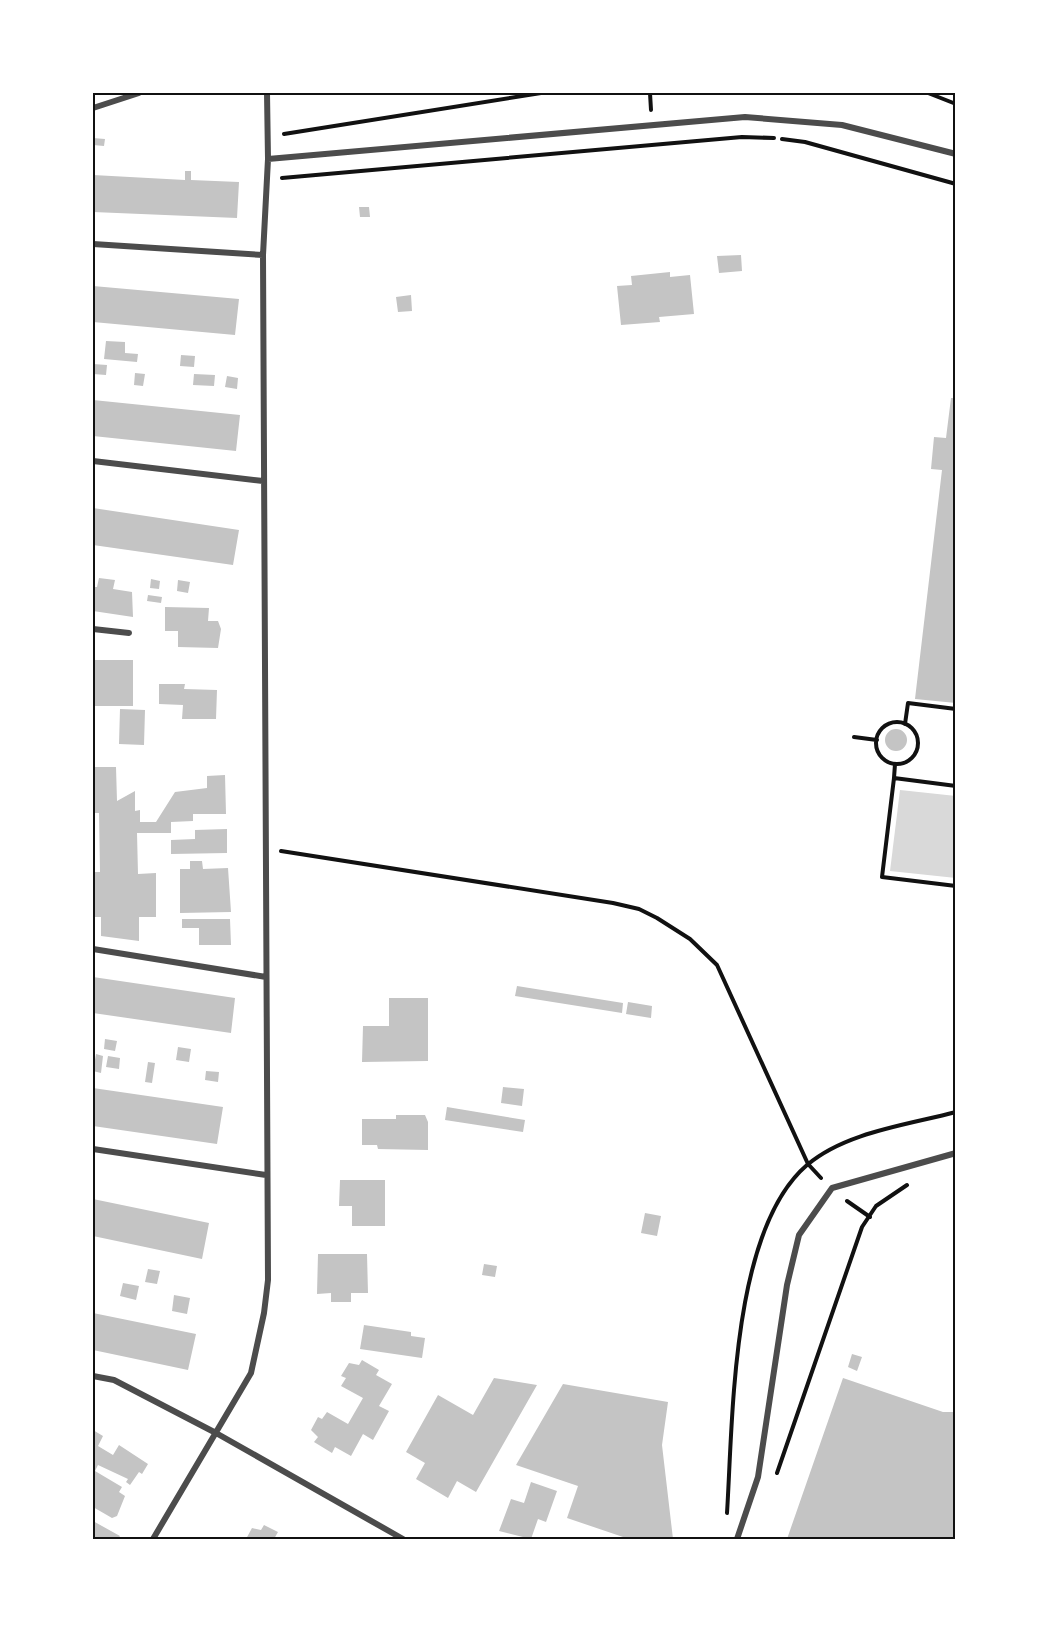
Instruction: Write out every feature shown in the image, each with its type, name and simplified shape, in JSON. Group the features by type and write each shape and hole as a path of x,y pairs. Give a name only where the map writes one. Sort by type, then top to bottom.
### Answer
{"street":[{"path":"93,108 139,93"},
{"path":"153,1539 251,1373 264,1313 268,1280 263,255 268,159 267,93"},
{"path":"268,159 745,117 842,125 956,154"},
{"path":"93,244 263,255"},
{"path":"93,462 264,481"},
{"path":"93,629 129,633"},
{"path":"93,949 266,977"},
{"path":"93,1149 266,1175"},
{"path":"737,1539 758,1477 787,1285 798,1235 832,1188 956,1153"},
{"path":"93,1376 114,1380 216,1433 403,1539"}],"path":[{"path":"267,136 541,93"},
{"path":"928,93 956,104"},
{"path":"267,179 742,137 805,142 956,184"},
{"path":"905,724 908,703 956,709"},
{"path":"905,724 910,727 917,738 916,751 908,761 896,764 883,759 879,753 877,740 887,725 905,724"},
{"path":"854,737 877,740"},
{"path":"896,764 882,877 956,886"},
{"path":"894,778 956,786"},
{"path":"265,848 613,903 639,909 657,918 690,939 717,965 808,1164 857,1210 870,1217"},
{"path":"773,1484 862,1227 890,1196 915,1180"}],"shaded area":[{"path":"900,790 956,796 956,878 890,871"}],"building":[{"path":"93,138 105,139 104,146 93,145"},
{"path":"185,171 191,171 191,180 239,182 237,218 93,212 93,175 185,180"},
{"path":"359,207 369,207 370,217 360,217"},
{"path":"741,255 742,271 719,273 717,256"},
{"path":"670,272 670,277 690,275 694,314 659,317 660,322 621,325 617,286 632,285 631,276"},
{"path":"93,286 239,299 235,335 93,322"},
{"path":"411,295 412,311 398,312 396,297"},
{"path":"106,341 125,342 125,353 138,354 137,362 104,359"},
{"path":"181,355 195,356 194,367 180,366"},
{"path":"93,364 107,365 106,375 93,374"},
{"path":"135,373 145,374 143,386 134,385"},
{"path":"194,374 215,375 214,386 193,385"},
{"path":"227,376 238,378 237,389 225,387"},
{"path":"951,398 956,398 956,703 915,699 942,470 931,469 934,437 946,438"},
{"path":"93,400 240,415 236,451 93,436"},
{"path":"93,508 239,530 233,565 93,545"},
{"path":"99,578 115,580 113,589 132,592 133,617 93,611 93,587 97,587"},
{"path":"151,579 160,581 159,589 150,588"},
{"path":"178,580 190,582 188,593 177,591"},
{"path":"148,595 162,597 161,603 147,601"},
{"path":"165,607 209,608 208,621 218,621 221,629 218,648 178,647 178,631 165,631"},
{"path":"93,660 133,660 133,706 93,706"},
{"path":"159,684 185,684 184,689 217,690 216,719 182,719 183,705 159,704"},
{"path":"120,709 145,710 144,745 119,744"},
{"path":"896,729 904,732 907,740 904,748 896,751 888,748 885,740 888,732"},
{"path":"93,767 116,767 117,801 135,791 135,811 140,810 140,822 156,822 175,792 207,788 207,776 225,775 226,814 193,814 193,821 171,822 171,833 137,833 138,874 156,873 156,917 139,917 139,941 101,936 101,917 93,917 93,872 100,872 99,813 93,813"},
{"path":"227,829 227,853 171,854 171,840 195,839 195,830"},
{"path":"190,861 202,861 203,869 228,868 231,912 180,913 180,869 190,869"},
{"path":"182,919 230,919 231,945 199,945 199,928 182,928"},
{"path":"93,977 235,998 231,1033 93,1013"},
{"path":"517,986 623,1003 622,1013 515,996"},
{"path":"389,998 428,998 428,1061 362,1062 363,1026 389,1026"},
{"path":"628,1002 652,1006 651,1018 626,1014"},
{"path":"105,1039 117,1041 115,1051 104,1049"},
{"path":"178,1047 191,1049 189,1062 176,1060"},
{"path":"96,1054 103,1056 101,1073 93,1071"},
{"path":"108,1056 120,1058 119,1069 106,1067"},
{"path":"148,1062 155,1063 152,1083 145,1082"},
{"path":"206,1071 219,1072 218,1082 205,1080"},
{"path":"503,1087 524,1089 522,1106 501,1103"},
{"path":"93,1088 223,1107 217,1144 93,1126"},
{"path":"447,1107 525,1120 523,1132 445,1120"},
{"path":"396,1115 425,1115 428,1122 428,1150 378,1149 377,1145 362,1145 362,1119 396,1119"},
{"path":"340,1180 385,1180 385,1226 352,1226 352,1206 339,1206"},
{"path":"93,1199 209,1223 202,1259 93,1236"},
{"path":"645,1213 661,1216 657,1236 641,1233"},
{"path":"318,1254 367,1254 368,1293 351,1293 351,1302 331,1302 331,1293 317,1294"},
{"path":"484,1264 497,1266 495,1277 482,1275"},
{"path":"148,1269 160,1271 157,1284 145,1282"},
{"path":"123,1283 139,1286 136,1300 120,1296"},
{"path":"174,1295 190,1298 187,1314 172,1311"},
{"path":"93,1313 196,1334 188,1370 93,1350"},
{"path":"364,1325 411,1332 411,1336 425,1338 422,1358 360,1349"},
{"path":"852,1354 862,1357 857,1371 848,1367"},
{"path":"362,1360 379,1370 376,1375 392,1384 379,1406 389,1411 373,1440 363,1434 351,1456 335,1447 332,1453 314,1442 318,1437 311,1430 318,1417 322,1419 327,1412 348,1424 363,1398 341,1386 346,1378 341,1376 349,1363 359,1365"},
{"path":"494,1378 537,1385 476,1492 457,1481 448,1498 416,1479 425,1463 406,1452 438,1395 473,1415"},
{"path":"843,1378 943,1412 956,1412 956,1539 787,1539"},
{"path":"563,1384 668,1402 662,1445 673,1539 629,1539 567,1518 578,1486 516,1465"},
{"path":"93,1430 103,1436 98,1446 113,1455 119,1445 148,1464 142,1474 139,1472 130,1485 126,1482 128,1479 98,1465 95,1471 122,1487 119,1492 125,1496 117,1516 112,1518 93,1507 95,1478 93,1477"},
{"path":"531,1482 557,1491 546,1522 538,1519 531,1539 499,1531 511,1499 524,1503"},
{"path":"93,1521 120,1536 118,1539 93,1539"},
{"path":"264,1525 278,1532 274,1539 246,1539 252,1528 261,1530"}]}
